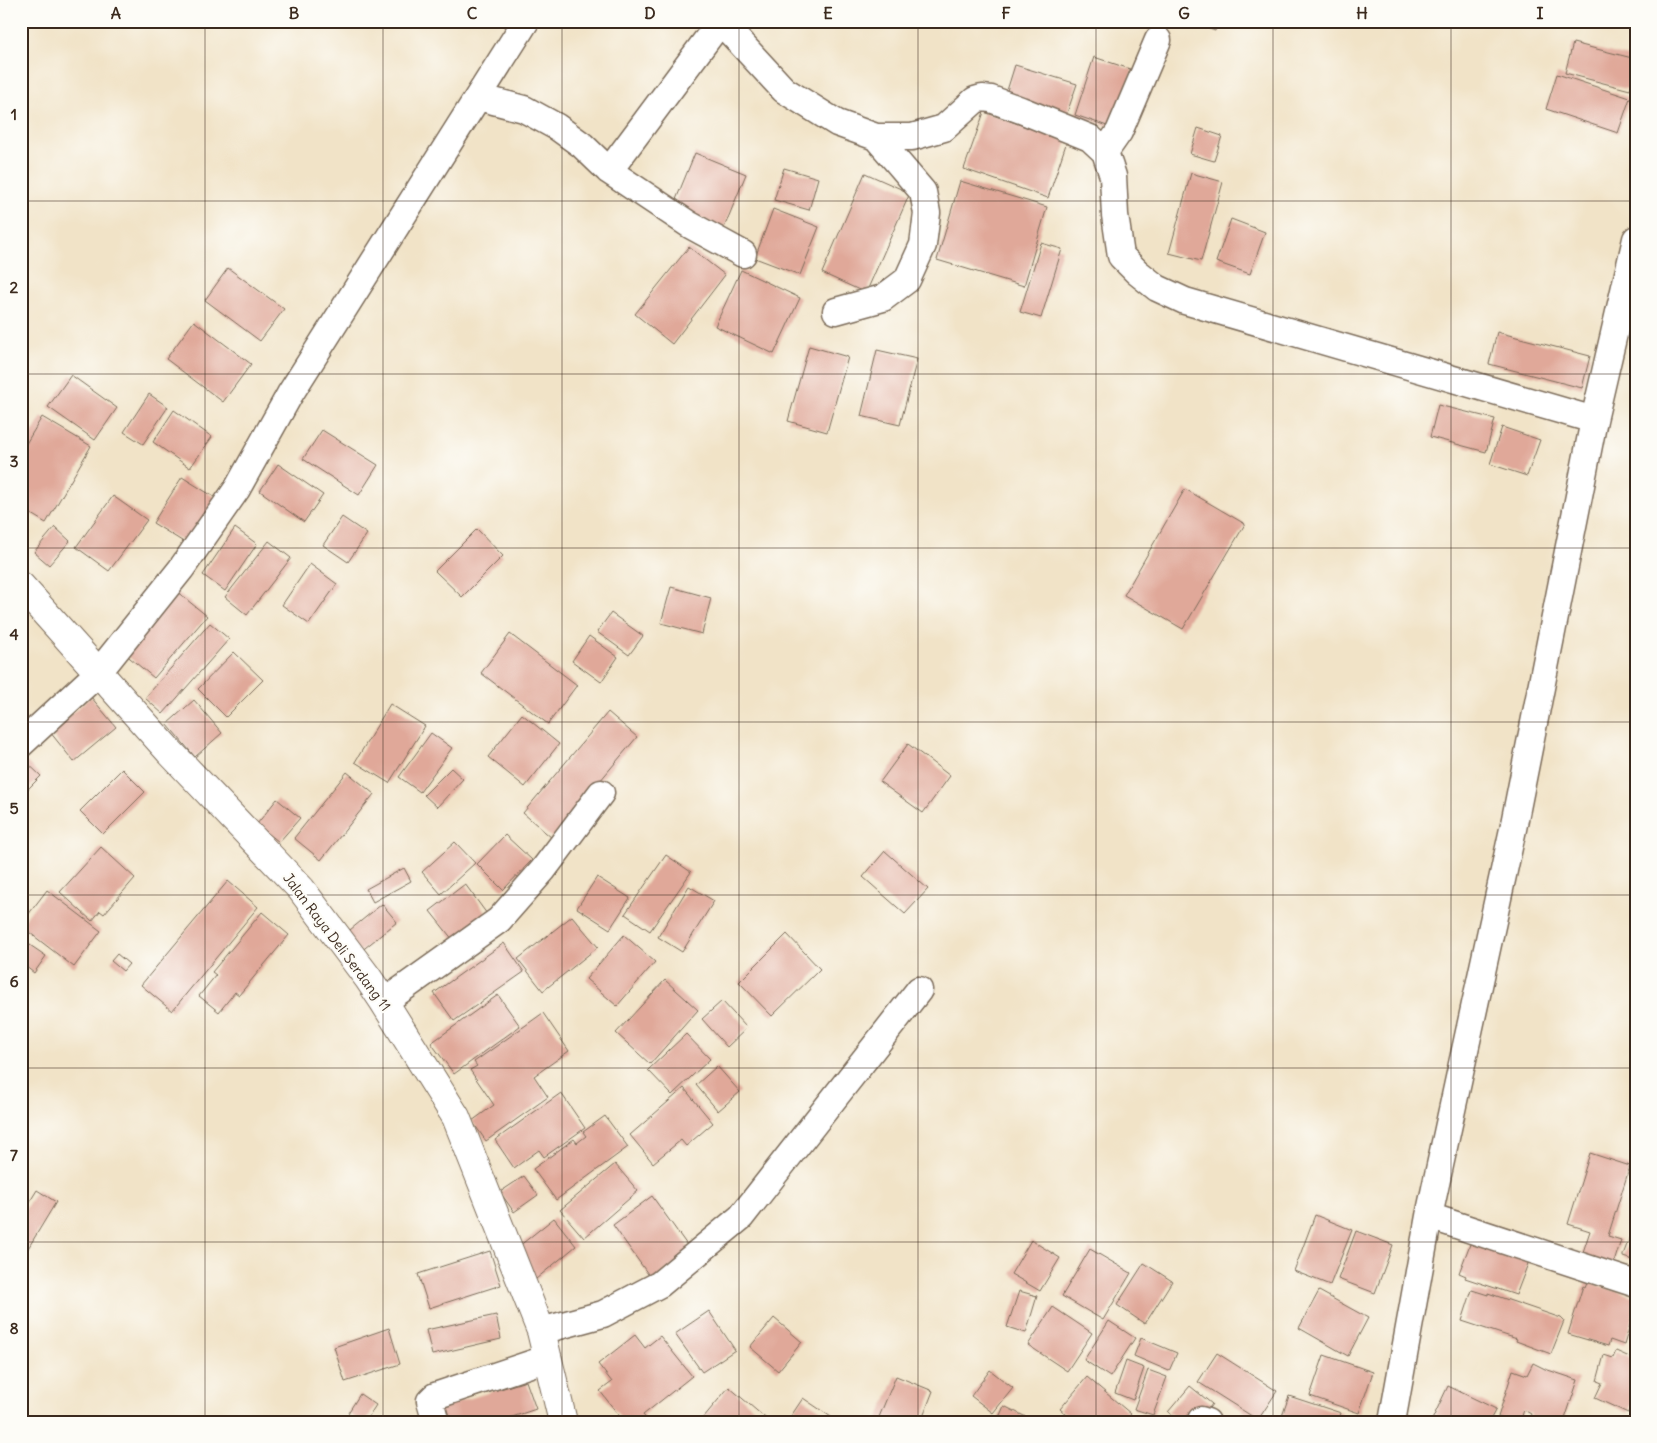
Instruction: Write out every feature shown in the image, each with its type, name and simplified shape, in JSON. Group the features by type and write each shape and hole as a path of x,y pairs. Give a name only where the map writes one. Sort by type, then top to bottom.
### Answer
{"street":[{"path":"21,744 98,673 181,569 237,489 290,394 526,21"},
{"path":"609,171 720,22 784,90 837,123 876,138 912,137 944,128 975,100 982,98 991,99 1021,110 1090,138 1105,152 1113,176 1115,215 1121,256 1158,288 1185,301 1594,420"},
{"path":"1105,152 1119,132 1158,40"},
{"path":"478,97 524,109 557,127 582,145 609,171 690,225 743,254"},
{"path":"836,311 882,298 907,280 923,246 927,213 923,192 876,138"},
{"path":"1392,1422 1429,1216 1513,829 1594,420 1636,239"},
{"name":"Jalan Raya Deli Serdang 11","path":"21,586 98,673 301,890 384,1002 456,1117 541,1331 563,1422"},
{"path":"384,1002 499,920 543,870 601,793"},
{"path":"541,1331 603,1314 660,1284 741,1217 920,990"},
{"path":"1429,1216 1636,1284"},
{"path":"436,1422 430,1401 435,1396 548,1358"}],"building":[{"path":"1187,21 1218,21 1215,31"},
{"path":"1573,43 1636,59 1636,69 1630,90 1565,73"},
{"path":"1094,57 1133,70 1113,128 1075,115"},
{"path":"1015,65 1077,84 1066,116 1005,97"},
{"path":"1557,74 1630,98 1618,133 1546,109"},
{"path":"984,112 1067,141 1048,198 964,169"},
{"path":"1198,128 1222,136 1214,161 1190,154"},
{"path":"695,153 746,174 724,228 673,207"},
{"path":"784,168 818,178 809,210 774,200"},
{"path":"865,173 910,193 866,293 822,273"},
{"path":"1191,173 1223,182 1201,261 1169,253"},
{"path":"960,181 1047,207 1024,286 937,260"},
{"path":"773,209 819,227 800,275 755,258"},
{"path":"1231,219 1265,232 1250,274 1216,262"},
{"path":"1041,243 1062,249 1041,318 1020,312"},
{"path":"689,247 725,275 672,344 635,314"},
{"path":"228,268 284,309 260,341 205,300"},
{"path":"741,270 800,298 774,354 715,326"},
{"path":"194,321 251,364 223,402 166,359"},
{"path":"1497,332 1590,356 1582,388 1489,364"},
{"path":"809,346 848,357 827,432 788,421"},
{"path":"877,350 917,359 900,425 861,416"},
{"path":"71,375 117,408 95,440 48,407"},
{"path":"149,394 168,407 143,444 124,432"},
{"path":"1438,405 1495,419 1486,452 1430,437"},
{"path":"174,410 212,437 190,468 153,442"},
{"path":"42,417 91,446 46,523 21,508 21,452"},
{"path":"1502,427 1540,440 1527,476 1490,464"},
{"path":"322,430 378,465 359,495 303,459"},
{"path":"278,464 323,495 304,522 260,491"},
{"path":"182,477 219,500 190,546 153,523"},
{"path":"1185,489 1245,524 1183,629 1124,595"},
{"path":"113,496 147,520 109,571 76,547"},
{"path":"342,517 367,534 348,562 323,545"},
{"path":"55,527 70,541 49,565 34,552"},
{"path":"235,528 257,544 225,591 203,575"},
{"path":"477,529 503,556 462,597 435,571"},
{"path":"269,541 291,558 247,615 225,597"},
{"path":"310,564 337,584 309,624 282,605"},
{"path":"671,587 711,598 702,634 661,623"},
{"path":"176,591 207,616 154,678 124,653"},
{"path":"611,613 643,636 629,655 597,632"},
{"path":"210,623 229,639 163,714 145,698"},
{"path":"510,634 577,685 548,724 481,673"},
{"path":"589,636 618,657 601,682 572,661"},
{"path":"234,652 263,680 226,717 198,689"},
{"path":"91,697 116,727 74,762 50,732"},
{"path":"194,700 222,733 195,757 167,724"},
{"path":"390,704 425,726 389,783 355,762"},
{"path":"608,712 637,737 552,838 523,813"},
{"path":"522,714 559,744 525,787 488,757"},
{"path":"431,733 452,748 420,792 399,777"},
{"path":"908,744 950,776 923,813 880,782"},
{"path":"21,757 41,776 21,796"},
{"path":"451,768 463,779 437,807 424,795"},
{"path":"122,769 145,792 103,834 80,811"},
{"path":"347,772 374,794 321,860 294,838"},
{"path":"277,799 300,818 279,842 257,824"},
{"path":"505,835 532,860 503,890 477,864"},
{"path":"455,842 475,863 441,894 422,872"},
{"path":"101,847 135,878 104,914 100,911 92,921 60,892"},
{"path":"885,851 928,889 905,914 863,877"},
{"path":"666,855 691,872 650,931 625,914"},
{"path":"404,868 411,881 373,902 366,889"},
{"path":"597,877 630,898 610,929 577,908"},
{"path":"228,881 258,907 172,1011 141,985"},
{"path":"465,884 487,914 453,940 430,911"},
{"path":"689,886 714,901 682,952 658,937"},
{"path":"47,890 101,931 74,967 21,926"},
{"path":"382,904 397,922 360,952 345,934"},
{"path":"262,912 289,935 239,995 235,992 219,1012 199,996 216,975 212,972"},
{"path":"572,916 598,947 543,991 518,959"},
{"path":"787,934 820,969 772,1016 739,982"},
{"path":"624,935 655,962 617,1006 586,979"},
{"path":"21,939 46,956 34,973 25,966 21,972"},
{"path":"504,943 524,972 454,1021 434,993"},
{"path":"117,954 129,964 123,971 111,961"},
{"path":"665,980 698,1010 650,1064 616,1033"},
{"path":"498,995 520,1026 454,1074 431,1043"},
{"path":"722,1001 747,1028 727,1047 702,1019"},
{"path":"543,1013 569,1051 534,1076 548,1097 486,1141 472,1121 494,1105 470,1070 477,1066 474,1062"},
{"path":"686,1034 710,1059 672,1095 648,1070"},
{"path":"717,1066 740,1092 718,1111 696,1085"},
{"path":"684,1088 713,1123 686,1146 681,1140 653,1163 630,1135"},
{"path":"561,1093 585,1128 544,1157 539,1150 514,1168 495,1140"},
{"path":"605,1116 628,1147 556,1200 533,1169 574,1139 577,1143 586,1136 583,1132"},
{"path":"1590,1153 1630,1166 1608,1236 1621,1240 1612,1269 1581,1258 1590,1231 1568,1224"},
{"path":"615,1164 638,1191 584,1238 560,1210"},
{"path":"524,1176 538,1195 514,1212 500,1192"},
{"path":"37,1190 56,1202 24,1255 21,1254 21,1216"},
{"path":"652,1196 692,1252 653,1281 613,1225"},
{"path":"1315,1215 1352,1230 1330,1285 1294,1271"},
{"path":"554,1218 576,1246 536,1279 513,1251"},
{"path":"1636,1220 1636,1261 1623,1257 1623,1255"},
{"path":"1356,1231 1393,1245 1375,1293 1338,1279"},
{"path":"1472,1239 1529,1261 1516,1295 1465,1278 1466,1276 1459,1273"},
{"path":"1031,1240 1060,1258 1040,1291 1011,1274"},
{"path":"1090,1249 1131,1273 1103,1320 1062,1296"},
{"path":"490,1251 501,1285 429,1308 418,1274"},
{"path":"1144,1263 1172,1281 1145,1324 1117,1305"},
{"path":"1587,1282 1636,1297 1636,1305 1624,1345 1610,1340 1608,1346 1568,1334 1583,1286 1585,1287"},
{"path":"1472,1290 1488,1295 1488,1293 1561,1318 1564,1321 1551,1354 1516,1341 1517,1339 1462,1321"},
{"path":"1019,1291 1037,1296 1026,1333 1007,1327"},
{"path":"1319,1291 1368,1318 1348,1356 1299,1328"},
{"path":"1053,1307 1092,1333 1067,1371 1028,1345"},
{"path":"709,1311 735,1350 702,1372 675,1334"},
{"path":"496,1315 501,1339 432,1355 426,1330"},
{"path":"774,1318 802,1342 778,1371 750,1347"},
{"path":"1109,1321 1135,1338 1110,1377 1084,1360"},
{"path":"389,1328 400,1364 345,1382 334,1347"},
{"path":"635,1335 645,1348 660,1336 692,1376 643,1415 649,1422 624,1422 600,1391 612,1382 598,1364"},
{"path":"1141,1338 1177,1353 1169,1371 1134,1356"},
{"path":"1616,1351 1636,1360 1636,1394 1628,1413 1595,1398 1602,1383 1597,1381 1604,1355 1613,1358"},
{"path":"1217,1353 1277,1391 1258,1420 1198,1382"},
{"path":"1324,1355 1373,1372 1359,1413 1310,1396"},
{"path":"1126,1361 1144,1368 1133,1400 1115,1393"},
{"path":"1533,1363 1578,1380 1564,1422 1528,1422 1531,1414 1524,1410 1520,1422 1511,1422 1498,1417 1513,1370 1527,1375"},
{"path":"990,1370 1013,1388 993,1413 971,1396"},
{"path":"1148,1370 1167,1377 1153,1415 1134,1409"},
{"path":"896,1376 933,1391 921,1422 877,1422"},
{"path":"1087,1377 1131,1414 1124,1422 1075,1422 1060,1409"},
{"path":"526,1381 536,1409 497,1422 440,1422 436,1409"},
{"path":"1190,1386 1212,1404 1199,1422 1180,1422 1168,1412"},
{"path":"1448,1386 1496,1409 1489,1422 1431,1422"},
{"path":"729,1387 770,1422 707,1422 703,1418"},
{"path":"360,1394 376,1405 365,1422 348,1413"},
{"path":"1289,1396 1341,1413 1338,1422 1280,1422"},
{"path":"803,1398 834,1419 832,1422 787,1422"},
{"path":"1004,1406 1036,1422 997,1422"}]}
